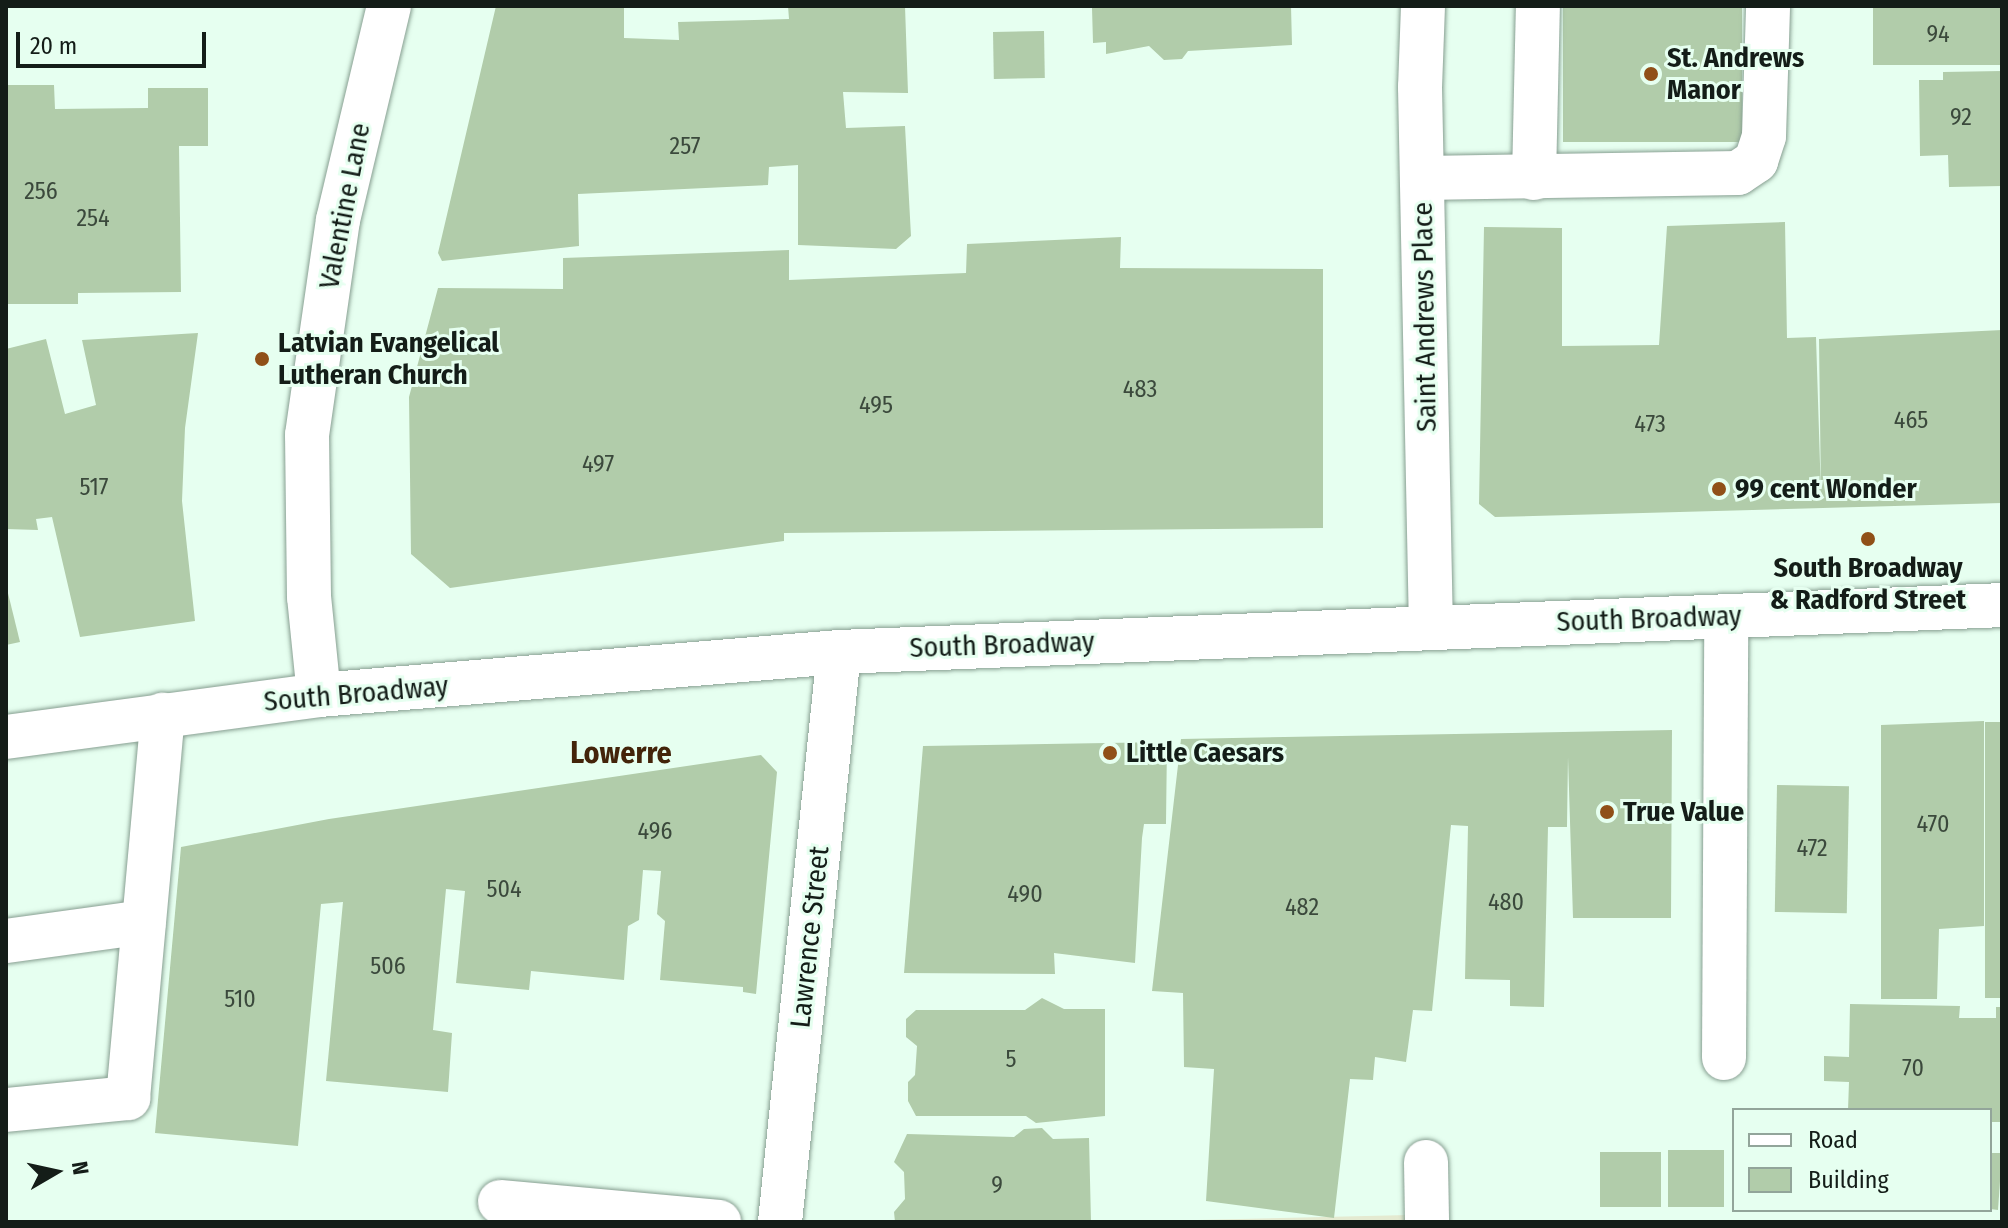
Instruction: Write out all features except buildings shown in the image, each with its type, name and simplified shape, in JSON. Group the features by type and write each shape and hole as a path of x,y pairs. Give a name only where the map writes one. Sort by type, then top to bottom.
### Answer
{"main road":[{"name":"Valentine Lane","path":"319,695 309,597 307,435 338,220 389,6"},
{"name":"Saint Andrews Place","path":"1423,6 1422,178 1431,628"},
{"path":"1534,178 1538,6"},
{"path":"1422,178 1689,178 1738,173 1756,161 1764,136 1768,6"},
{"name":"South Broadway","path":"6,737 319,695 839,652 2002,605"},
{"path":"1724,1058 1726,616"},
{"name":"Lawrence Street","path":"780,1222 839,652"},
{"path":"6,1110 128,1098 163,715"},
{"path":"6,941 144,922"},
{"path":"1426,1162 1427,1222"},
{"path":"500,1202 719,1222"}],"green space":[{"path":"1409,1215 1408,1222 1153,1222 1154,1221"}],"place":[{"name":"St. Andrews Manor","path":"1651,74"},
{"name":"Latvian Evangelical Lutheran Church","path":"262,359"},
{"name":"99 cent Wonder","path":"1719,489"},
{"name":"South Broadway & Radford Street","path":"1868,539"},
{"name":"Little Caesars","path":"1110,753"},
{"name":"True Value","path":"1607,812"}],"district":[{"name":"Lowerre","path":"621,753"}]}
